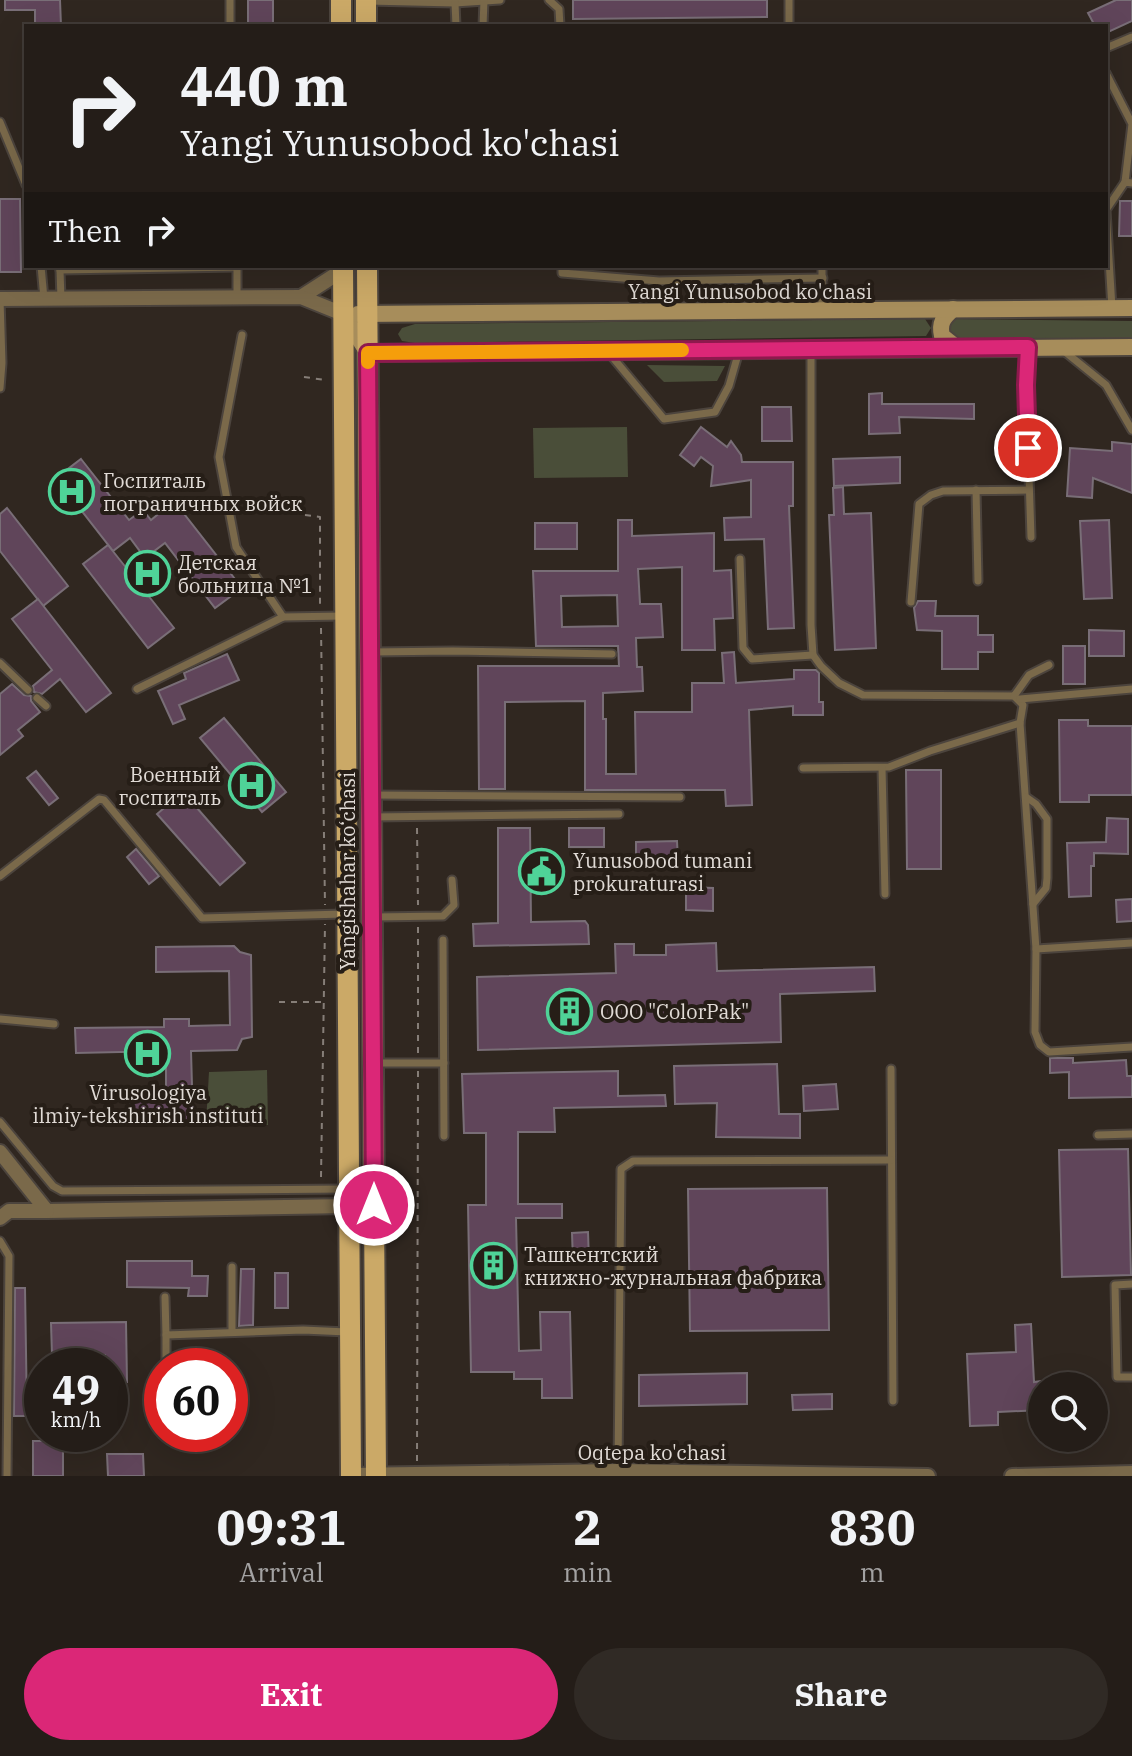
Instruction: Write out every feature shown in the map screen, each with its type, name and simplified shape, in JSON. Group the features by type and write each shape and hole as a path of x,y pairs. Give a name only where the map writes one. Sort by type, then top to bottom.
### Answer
{"main road":[{"path":"341,0 341,24"},
{"path":"366,1 366,24"},
{"name":"Yangishahar ko‘chasi","path":"343,268 351,1475"},
{"name":"Yangishahar ko‘chasi","path":"367,268 376,1475"},
{"name":"Yangi Yunusobod ko'chasi","path":"343,314 1132,308"},
{"path":"953,309 942,318 940,328 942,336 957,348"},
{"path":"343,314 368,353 1132,347"},
{"path":"347,883 360,877 371,883"},
{"path":"349,1198 374,1205"}],"street":[{"path":"301,297 343,268"},
{"path":"0,299 301,297 343,314"},
{"path":"0,1152 47,1211"},
{"path":"0,1218 9,1211 349,1198"},
{"name":"Oqtepa ko'chasi","path":"351,1475 618,1471 928,1476"},
{"path":"1012,1476 1132,1473"}],"lane":[{"path":"230,0 230,24"},
{"path":"366,1 455,3 500,0"},
{"path":"549,0 559,9 560,24"},
{"path":"789,0 789,24"},
{"path":"483,24 484,1"},
{"path":"455,3 456,24"},
{"path":"1108,47 1132,37"},
{"path":"1108,77 1132,124 1128,182 1108,207"},
{"path":"0,122 24,180"},
{"path":"1108,243 1112,308"},
{"path":"41,268 44,299"},
{"path":"60,268 61,299"},
{"path":"237,268 237,297"},
{"path":"562,268 562,273 659,281 823,278"},
{"path":"822,268 822,310"},
{"path":"0,299 0,388"},
{"path":"242,335 219,457 236,547 283,617"},
{"path":"1028,347 1026,385 1031,537"},
{"path":"1059,347 1106,385 1132,430"},
{"path":"811,349 811,625 813,655 821,666 839,683 863,695 1017,697 1132,689"},
{"path":"608,351 664,419 715,412 729,386 739,350"},
{"path":"976,490 978,581"},
{"path":"911,602 919,504 943,491 1029,490"},
{"path":"740,559 743,648 747,655 752,659 813,655"},
{"path":"137,689 283,617 345,616"},
{"path":"370,652 612,654"},
{"path":"0,663 28,690"},
{"path":"1017,697 1029,675 1049,665"},
{"path":"1017,697 1023,705 1020,723 1036,949 1035,1032 1040,1045 1049,1052 1132,1047"},
{"path":"37,698 46,706"},
{"path":"803,768 882,768 1020,723"},
{"path":"882,768 885,894"},
{"path":"371,795 680,797"},
{"path":"1026,797 1036,804 1047,819 1046,888 1033,904"},
{"path":"0,876 99,799 104,800 202,918 347,914"},
{"path":"371,817 619,814"},
{"path":"372,917 443,916 454,905 452,880"},
{"path":"443,940 444,1136"},
{"path":"1036,949 1132,943"},
{"path":"0,1019 54,1024"},
{"path":"373,1063 444,1063"},
{"path":"891,1069 893,1401"},
{"path":"0,1122 53,1186 62,1191 321,1189 349,1198"},
{"path":"1098,1135 1132,1134"},
{"path":"618,1471 621,1169 633,1161 891,1160"},
{"path":"0,1241 9,1256 4,1369 7,1476"},
{"path":"232,1267 232,1332"},
{"path":"1132,1284 1115,1285 1117,1377 1132,1377"},
{"path":"165,1297 166,1348"},
{"path":"166,1335 303,1330 350,1332"}],"path":[{"path":"304,377 325,380"},
{"path":"305,515 320,517 326,1002 321,1189"},
{"path":"410,816 419,831 417,1474"},
{"path":"279,1002 326,1002"}],"green space":[{"path":"925,319 931,328 926,336 415,343 402,341 398,334 402,328 415,324"},
{"path":"954,319 1132,321 1132,338 953,338 949,328"},
{"path":"647,365 725,366 717,381 664,382"},
{"path":"627,427 628,477 534,478 533,428"},
{"path":"267,1070 268,1125 206,1123 209,1072"}],"building":[{"path":"5,0 60,0 61,24 35,24 35,10 5,10"},
{"path":"248,0 273,0 273,24 248,24"},
{"path":"573,0 767,0 767,17 573,19"},
{"path":"1116,0 1132,0 1132,21 1108,32 1108,24 1094,24 1088,13"},
{"path":"0,199 20,199 21,272 0,272"},
{"path":"1120,201 1132,201 1132,236 1119,236"},
{"path":"882,393 882,404 974,404 974,419 899,417 900,433 869,434 869,394"},
{"path":"762,407 791,407 792,441 762,441"},
{"path":"701,427 727,447 731,441 742,462 793,462 793,506 789,506 794,628 768,629 764,539 725,540 724,518 751,517 751,480 711,486 713,466 701,457 694,466 680,455"},
{"path":"1112,442 1132,444 1132,493 1093,478 1092,498 1067,496 1070,448 1112,451"},
{"path":"900,457 900,483 834,486 833,459"},
{"path":"81,459 129,520 143,510 151,520 174,501 242,588 215,608 165,543 145,558 130,538 113,551 56,478"},
{"path":"843,487 844,514 871,513 876,648 835,650 829,515 834,515 833,488"},
{"path":"7,508 68,586 43,606 0,551 0,514"},
{"path":"618,520 632,520 632,536 714,533 714,571 731,570 733,618 714,619 715,650 682,650 682,567 638,569 640,604 661,604 663,637 636,638 637,667 642,667 643,691 603,693 606,774 636,774 635,712 692,712 692,683 724,683 722,653 734,652 736,683 794,679 794,670 816,670 819,673 819,702 823,702 823,715 793,715 793,706 749,710 752,805 726,806 725,790 585,790 585,701 505,702 505,789 479,789 478,666 619,666 618,646 536,646 533,571 618,571","holes":["617,595 618,626 562,627 561,596"]},
{"path":"1109,520 1112,598 1084,599 1080,521"},
{"path":"535,523 577,523 577,549 535,549"},
{"path":"108,545 174,628 148,648 83,564"},
{"path":"38,599 111,693 86,712 60,679 42,694 34,692 33,686 52,670 12,619"},
{"path":"918,601 936,601 935,616 978,616 978,635 993,635 993,652 978,652 978,669 942,669 942,631 917,630 914,608"},
{"path":"1089,630 1124,631 1124,656 1089,656"},
{"path":"1063,646 1085,646 1085,684 1063,684"},
{"path":"227,654 239,680 179,705 185,719 173,724 158,691 186,679 184,673"},
{"path":"12,684 24,695 31,696 31,701 40,712 18,730 23,736 0,755 0,694"},
{"path":"224,718 286,792 262,812 200,738"},
{"path":"1059,720 1088,720 1088,726 1132,726 1132,795 1089,795 1089,802 1060,802"},
{"path":"906,770 941,770 941,869 907,869"},
{"path":"36,771 58,798 49,805 27,778"},
{"path":"183,792 245,863 220,885 157,814"},
{"path":"1107,818 1128,819 1128,854 1094,853 1091,896 1069,897 1067,843 1106,842"},
{"path":"498,828 530,828 531,922 585,921 589,944 474,946 473,924 498,923"},
{"path":"569,828 604,828 604,847 569,847"},
{"path":"677,841 678,861 636,861 636,842"},
{"path":"136,849 159,876 149,884 127,857"},
{"path":"686,887 713,888 713,911 686,910"},
{"path":"1132,899 1132,921 1117,922 1116,900"},
{"path":"716,943 717,971 874,967 875,991 780,994 781,1042 478,1050 477,977 616,973 615,944 634,944 634,955 666,955 666,945"},
{"path":"234,946 240,952 251,955 252,1037 242,1039 237,1050 191,1051 193,1121 130,1122 130,1097 166,1097 166,1051 76,1053 75,1028 164,1027 164,1019 189,1019 189,1026 230,1025 229,971 156,972 156,947"},
{"path":"1050,1058 1073,1058 1073,1063 1126,1060 1127,1076 1132,1076 1132,1097 1069,1098 1069,1072 1050,1073"},
{"path":"777,1064 779,1114 800,1114 800,1138 716,1137 717,1103 675,1104 674,1066"},
{"path":"618,1071 618,1096 665,1095 666,1106 554,1108 555,1132 518,1132 518,1204 562,1204 562,1218 516,1218 519,1351 541,1350 540,1312 570,1312 572,1398 542,1398 542,1379 514,1379 514,1372 471,1372 468,1205 486,1205 486,1133 464,1133 462,1074"},
{"path":"836,1084 838,1109 804,1111 803,1086"},
{"path":"1128,1149 1131,1275 1062,1277 1059,1150"},
{"path":"827,1188 829,1330 690,1331 688,1189"},
{"path":"588,1232 589,1261 573,1262 572,1233"},
{"path":"127,1261 192,1261 192,1276 208,1276 207,1296 188,1296 189,1288 127,1287"},
{"path":"241,1269 254,1269 253,1325 239,1326"},
{"path":"275,1273 288,1273 288,1308 275,1308"},
{"path":"15,1288 25,1288 24,1416 14,1416"},
{"path":"126,1322 126,1348 52,1348 51,1323"},
{"path":"1031,1324 1033,1372 1028,1372 1028,1411 998,1412 998,1425 970,1426 967,1354 1016,1352 1015,1325"},
{"path":"747,1373 747,1404 639,1406 639,1375"},
{"path":"832,1394 832,1409 793,1410 792,1395"},
{"path":"33,1452 63,1452 63,1476 33,1476"},
{"path":"107,1454 143,1454 144,1476 108,1476"}],"slow traffic":[{"path":"368,362 368,353 682,350"}],"place":[{"name":"Госпиталь пограничных войск","path":"72,491"},
{"name":"Детская больница №1","path":"147,573"},
{"name":"Военный госпиталь","path":"252,786"},
{"name":"Yunusobod tumani prokuraturasi","path":"542,872"},
{"name":"OOO \"ColorPak\"","path":"569,1011"},
{"name":"Virusologiya ilmiy-tekshirish instituti","path":"148,1053"},
{"name":"Ташкентский книжно-журнальная фабрика","path":"493,1265"}],"route":[{"path":"374,1205 368,353 1028,347 1028,448"}]}
